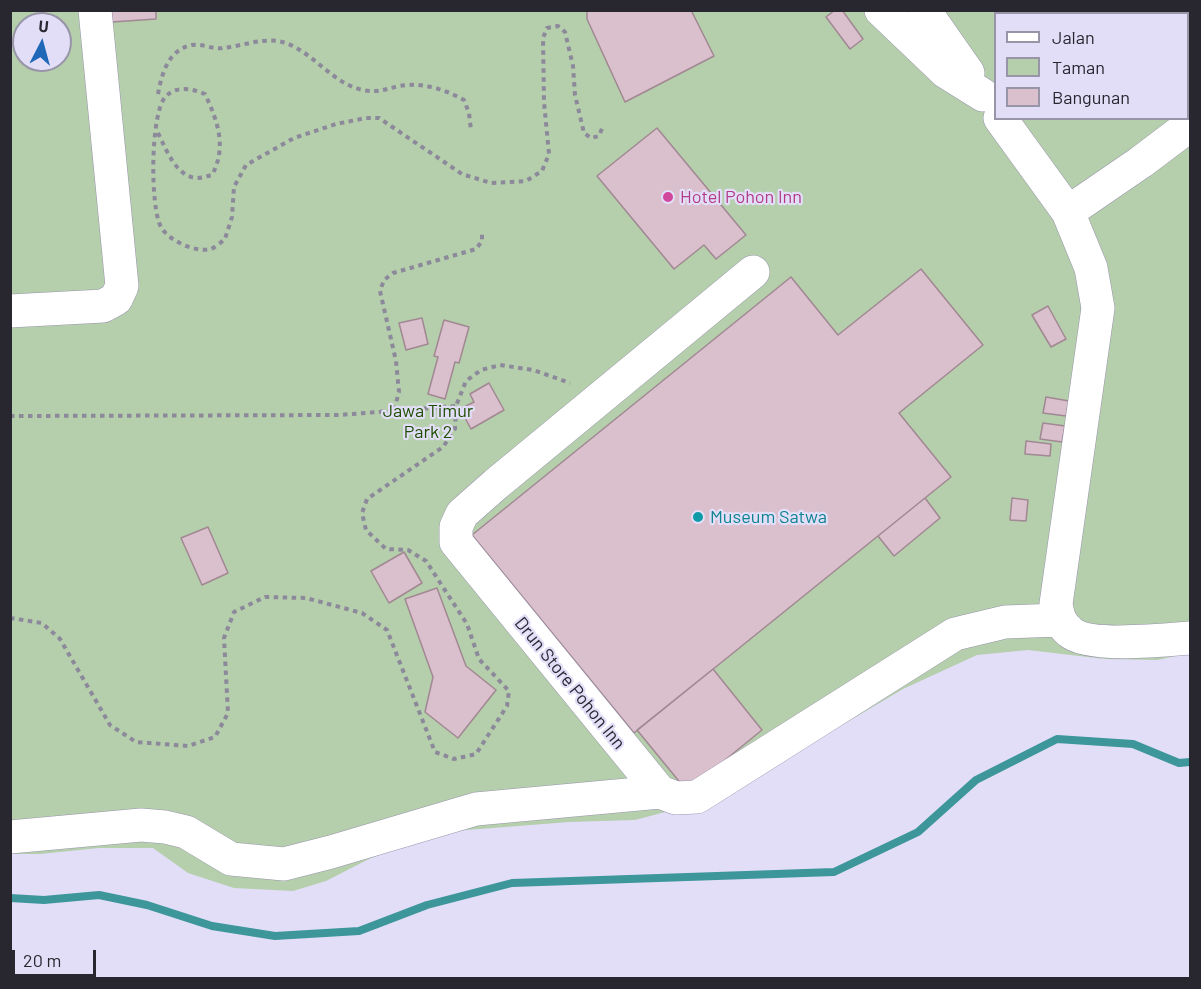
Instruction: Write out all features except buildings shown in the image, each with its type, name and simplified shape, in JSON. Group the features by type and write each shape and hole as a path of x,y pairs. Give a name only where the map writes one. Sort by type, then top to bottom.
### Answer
{"lane":[{"path":"10,311 103,306 116,300 122,286 95,10"},
{"path":"881,10 946,72 993,108"},
{"path":"929,12 993,108"},
{"path":"1002,120 1068,212 1091,268 1098,308 1056,603 1059,620 1072,634 1102,642 1191,638"},
{"path":"1068,212 1191,125"},
{"name":"Drun Store Pohon Inn","path":"660,792 456,542 456,527 462,514 753,272"},
{"path":"10,837 141,825 165,827 186,832 231,859 284,864 476,808 660,792 676,798 697,797 955,634 1005,622 1059,620"}],"path":[{"path":"158,133 168,154 181,172 196,178 212,176 220,161 220,139 215,115 205,94 189,88 175,90 164,97 153,133 154,197 161,228 172,240 188,247 209,249 225,239 232,217 234,187 246,165 294,138 336,124 379,118 462,174 491,183 525,181 542,171 549,154 544,102 543,38 547,28 558,26 565,32 573,66 575,95 584,133 591,138 599,136 603,126"},
{"path":"158,94 162,72 173,55 192,45 222,49 254,42 284,42 309,55 344,84 383,92 399,86 423,85 450,93 464,100 469,113 471,130"},
{"path":"394,410 399,392 396,361 380,291 384,280 393,273 476,249 482,241 482,231"},
{"path":"10,618 42,623 60,639 110,725 136,742 188,746 215,737 228,713 224,638 234,612 265,597 306,598 362,613 387,630 435,752 454,759 476,754 507,706 509,691 480,659 467,624 426,561 408,550 386,549 366,530 362,513 367,499 443,447 455,429 456,406 466,381 480,370 500,365 533,369 605,395"},
{"path":"10,416 339,415 456,406"}],"green space":[{"name":"Jawa Timur Park 2","path":"11,11 1190,11 1190,653 1157,660 1105,659 1028,650 977,655 903,689 765,771 684,807 635,820 569,822 454,831 403,846 369,859 326,881 293,891 234,888 188,873 153,848 99,848 40,854 11,854"}],"waterway":[{"path":"10,898 44,900 99,895 147,905 212,926 275,936 359,931 427,905 512,883 834,872 918,832 976,780 1057,739 1133,744 1179,763 1190,762"}],"place":[{"name":"Hotel Pohon Inn","path":"668,197"},
{"name":"Museum Satwa","path":"698,517"}]}
